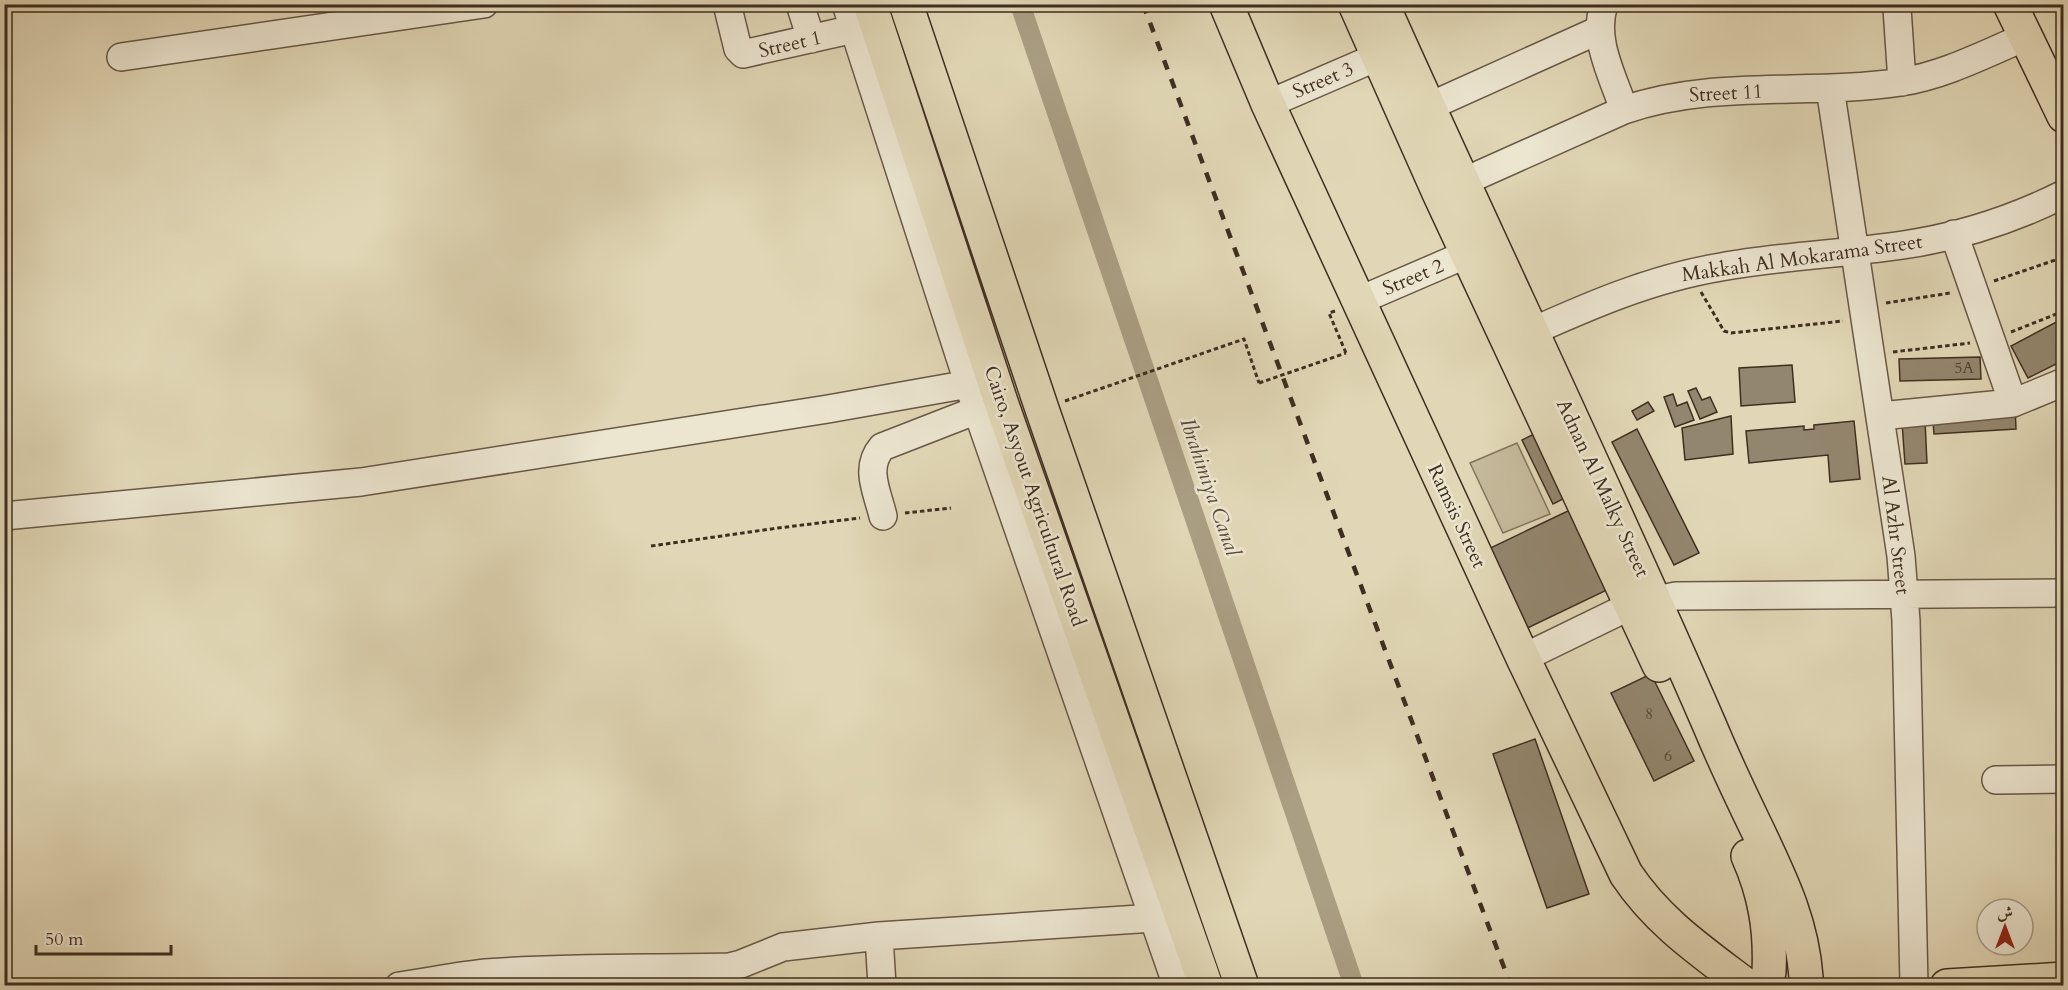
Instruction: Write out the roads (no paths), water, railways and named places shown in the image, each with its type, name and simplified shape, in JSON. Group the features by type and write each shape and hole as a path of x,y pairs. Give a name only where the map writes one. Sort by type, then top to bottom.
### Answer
{"main road":[{"name":"Cairo, Asyout Agricultural Road","path":"906,4 1035,390 1242,986"},
{"name":"Ramsis Street","path":"1226,4 1268,104 1358,301 1626,874 1638,893 1669,926 1756,981"},
{"name":"Adnan Al Malky Street","path":"1355,4 1377,57 1450,188 1643,602 1759,880 1769,926 1756,981"},
{"name":"Adnan Al Malky Street","path":"1382,4 1428,107 1467,254 1520,337"},
{"path":"2010,4 2064,116"},
{"path":"2034,4 2064,64"},
{"name":"Cairo, Asyout Agricultural Road","path":"857,13 982,399 1168,917 1206,986"},
{"path":"982,399 1035,390"},
{"name":"Adnan Al Malky Street","path":"1643,602 1723,758 1786,891 1804,949 1810,981"},
{"path":"1756,981 1788,969 1810,981"},
{"path":"1947,986 2064,980"}],"street":[{"path":"121,57 484,4"},
{"name":"Street 1","path":"727,4 738,49 743,54 811,39 857,13"},
{"path":"801,4 811,39"},
{"path":"1897,8 1902,82"},
{"path":"1428,107 1602,17 1603,46 1624,110"},
{"name":"Street 11","path":"1450,188 1624,110 1647,102 1689,94 1830,88 1902,82 1939,73 2025,37"},
{"name":"Street 3","path":"1268,104 1377,57"},
{"name":"Al Azhr Street","path":"1830,88 1905,594 1914,986"},
{"name":"Makkah Al Mokarama Street","path":"1520,337 1616,295 1690,273 1754,262 1905,244 1954,234 2003,220 2064,194"},
{"path":"1954,234 2013,403"},
{"name":"Street 2","path":"1358,301 1467,254"},
{"path":"1880,416 2013,403 2064,382"},
{"path":"4,516 361,482 828,409 982,399"},
{"path":"883,516 871,467 875,455 882,447 982,399"},
{"path":"1523,658 1643,602 1676,596 2064,593"},
{"path":"1996,780 2064,779"},
{"path":"399,986 468,975 517,971 729,967 783,947 879,936 1168,917"},
{"name":"Cairo, Asyout Agricultural Road","path":"1168,917 1177,986"},
{"path":"879,936 882,986"}],"waterway":[{"name":"Ibrahimiya Canal","path":"1020,4 1354,986"}],"railway":[{"path":"1143,4 1511,986"}]}
